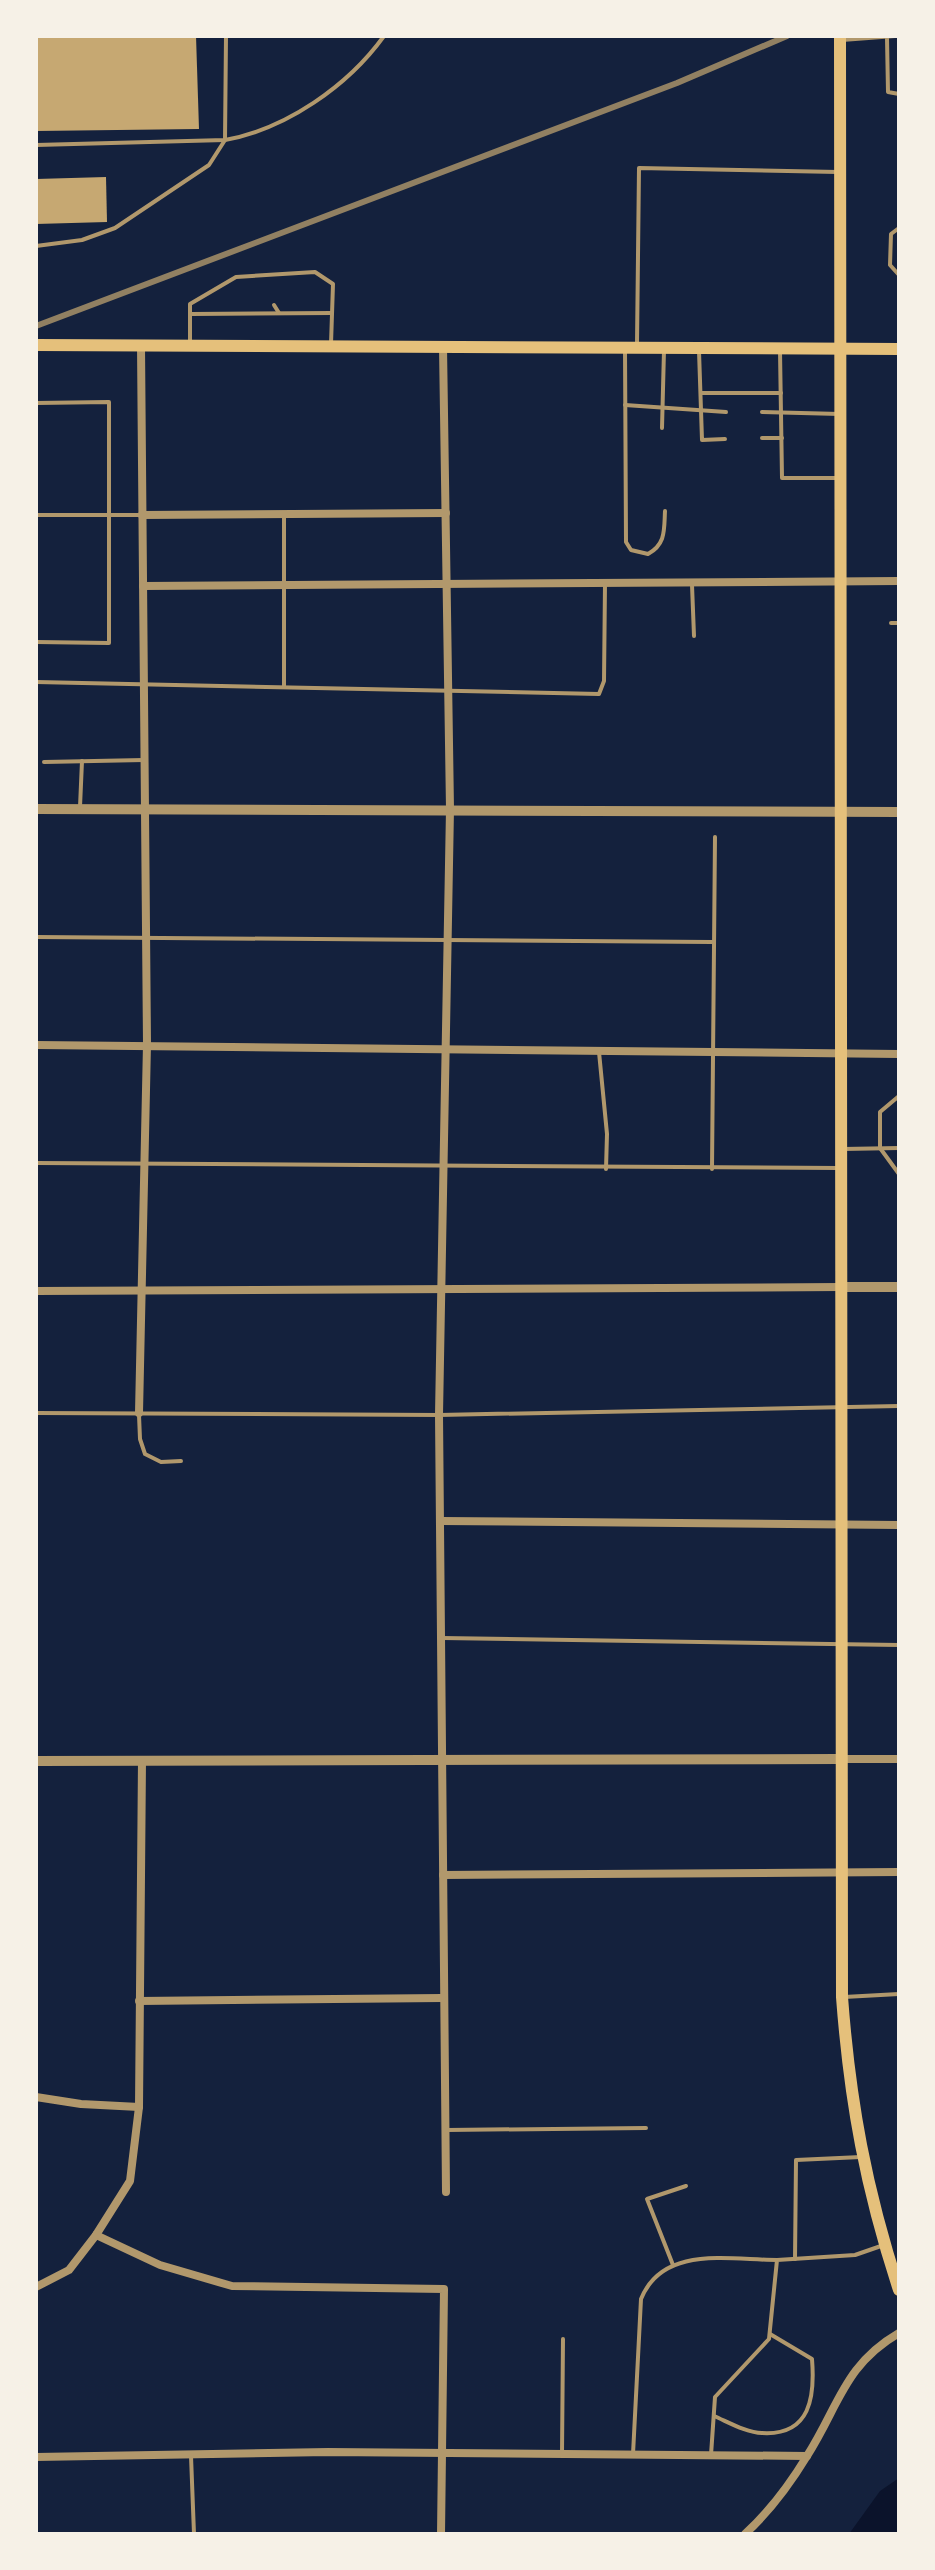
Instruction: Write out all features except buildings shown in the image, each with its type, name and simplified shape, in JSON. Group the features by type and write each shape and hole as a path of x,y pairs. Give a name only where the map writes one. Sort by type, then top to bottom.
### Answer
{"main road":[{"path":"840,38 839,1872 842,1997 849,2087 861,2157 899,2290"},
{"path":"36,345 899,349"}],"street":[{"path":"139,1413 147,1044 141,346"},
{"path":"443,347 450,809 439,1415 446,2192"},
{"path":"142,515 446,513"},
{"path":"143,586 899,581"},
{"path":"36,809 899,812"},
{"path":"36,1045 899,1054"},
{"path":"36,1291 899,1287"},
{"path":"441,1521 899,1525"},
{"path":"36,1761 899,1759"},
{"path":"36,2287 69,2270 96,2235 130,2181 139,2107 142,1760"},
{"path":"443,1875 899,1872"},
{"path":"139,2001 442,1998"},
{"path":"36,2097 81,2104 139,2107"},
{"path":"96,2235 160,2265 232,2286 444,2289 441,2534"},
{"path":"745,2534 765,2516 807,2456 856,2366 899,2333"},
{"path":"36,2457 191,2453 807,2456"}],"lane":[{"path":"36,246 82,240 115,228 209,165 225,140 226,36"},
{"path":"36,145 225,140 255,134 327,93 361,67 384,36"},
{"path":"840,38 895,36"},
{"path":"887,38 888,92 899,94"},
{"path":"665,511 663,538 657,548 648,554 631,550 626,542 625,405 631,348 639,168 841,172"},
{"path":"899,228 891,234 890,265 899,275"},
{"path":"190,346 190,304 236,277 315,272 333,284 331,346"},
{"path":"287,274 291,282"},
{"path":"258,276 262,282"},
{"path":"274,305 279,313"},
{"path":"190,314 305,310 332,313"},
{"path":"662,428 664,348"},
{"path":"699,348 702,440 725,439"},
{"path":"780,348 782,478 841,478"},
{"path":"701,393 781,393"},
{"path":"36,403 109,402 109,643 36,642"},
{"path":"625,405 726,412"},
{"path":"762,412 842,414"},
{"path":"762,438 782,438"},
{"path":"284,514 287,585 284,687"},
{"path":"36,515 142,515"},
{"path":"692,582 694,636"},
{"path":"36,682 599,694 604,681 605,583"},
{"path":"891,623 899,623"},
{"path":"44,762 144,760"},
{"path":"80,809 82,761"},
{"path":"712,1169 715,837"},
{"path":"36,937 712,942"},
{"path":"599,1049 607,1134 606,1169"},
{"path":"899,1096 880,1112 880,1148 899,1174"},
{"path":"841,1149 899,1148"},
{"path":"36,1163 606,1169 841,1168"},
{"path":"36,1413 439,1415 899,1406"},
{"path":"139,1413 140,1439 145,1454 161,1462 181,1461"},
{"path":"442,1638 899,1645"},
{"path":"842,1997 899,1994"},
{"path":"447,2130 646,2128"},
{"path":"795,2259 796,2160 861,2157"},
{"path":"673,2265 647,2199 686,2186"},
{"path":"633,2454 641,2299 649,2278 683,2260 777,2260 855,2255 884,2244"},
{"path":"711,2455 715,2397 769,2339 777,2260"},
{"path":"714,2416 760,2434 787,2430 804,2416 815,2394 812,2359 770,2334"},
{"path":"562,2453 563,2339"},
{"path":"191,2453 194,2534"}],"water":[{"path":"899,2478 899,2534 849,2534 880,2491"}],"railway":[{"path":"36,326 677,83 787,36"}]}
